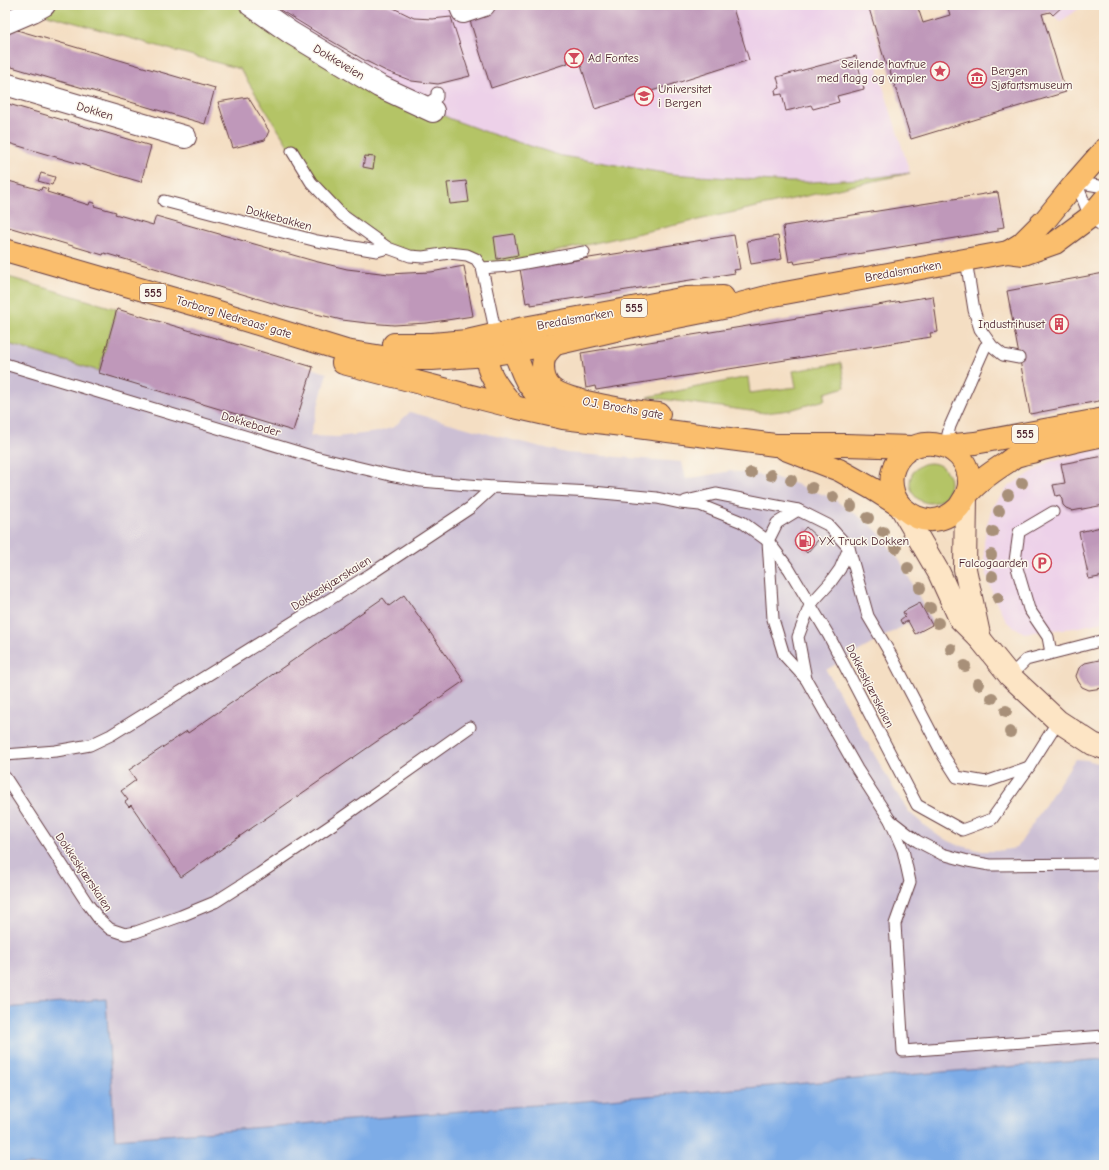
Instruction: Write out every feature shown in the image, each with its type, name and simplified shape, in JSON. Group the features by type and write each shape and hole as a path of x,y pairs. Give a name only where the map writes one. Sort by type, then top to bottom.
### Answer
{"highway":[{"name":"555","path":"1008,252 1021,244 1046,220 1104,150"},
{"name":"555","path":"1008,252 1024,254 1055,243 1097,222 1104,200"},
{"name":"Torborg Nedreaas' gate","path":"5,250 209,309 346,351 395,358 432,359 488,355"},
{"name":"Bredalsmarken","path":"513,351 555,344 646,323 728,307 774,295 1008,252"},
{"name":"Bredalsmarken","path":"496,335 524,328 686,298 774,295"},
{"name":"Torborg Nedreaas' gate","path":"301,337 366,343 424,344 467,342 496,335"},
{"name":"O.J. Brochs gate","path":"496,335 507,343 513,351 524,377 533,390 543,399 552,405 614,424"},
{"path":"496,335 488,355 489,371 499,388 514,407"},
{"name":"O.J. Brochs gate","path":"301,337 343,363 514,407 563,418 775,445 913,447"},
{"name":"O.J. Brochs gate","path":"555,344 546,354 544,362 544,375 546,382 558,393 601,405 712,422 742,441"},
{"name":"555","path":"488,355 513,351"},
{"name":"555","path":"913,447 935,443 945,446 975,443 1104,419"},
{"name":"555","path":"900,506 910,515 923,520 936,520 949,516 959,507 966,496 989,474 1016,456 1079,439 1104,435"},
{"name":"O.J. Brochs gate","path":"775,445 839,470 900,506"},
{"path":"945,446 955,452 963,461 968,472 969,484 966,496"},
{"path":"900,506 894,496 892,474 896,462 913,447"}],"main road":[{"name":"O.J. Brochs gate","path":"966,496 965,569 980,639"},
{"name":"O.J. Brochs gate","path":"900,506 938,574 960,619 980,639 1010,676 1058,721 1093,744 1104,748"}],"street":[{"path":"5,22 34,11 44,5"},
{"name":"Dokkeveien","path":"251,5 291,32 379,86 431,103"},
{"path":"460,5 463,12 484,5"},
{"name":"Dokken","path":"5,84 185,137"}],"lane":[{"name":"Dokkebakken","path":"292,152 311,182 342,215 388,248 410,256 422,257 449,253 467,255 476,259 482,268"},
{"path":"1076,182 1104,188"},
{"path":"1076,182 1097,222"},
{"name":"Dokkebakken","path":"164,202 317,241 377,251 388,248"},
{"path":"496,335 482,268 509,266 584,252"},
{"path":"966,260 974,310 980,329 992,346 1003,355 1019,358"},
{"path":"945,446 950,426 985,348"},
{"name":"Dokkeboder","path":"5,364 311,456 421,481 493,487"},
{"name":"Dokkeskjærskaien","path":"5,755 56,751 90,745 111,735 369,575 470,508 493,487 592,492 657,498 680,503 700,505 742,522 768,541 789,569 829,636 917,805 962,830 992,819 1029,767 1058,721"},
{"name":"Dokkeskjærskaien","path":"680,503 716,494 798,510 828,526 849,548 868,616 891,655 943,754 957,777 986,782 1029,767"},
{"path":"798,510 777,523 768,541 772,619 784,655 806,679 857,769 890,820 903,850 910,882 895,924 903,1051 1104,1036"},
{"path":"1051,653 1048,638 1029,609 1015,561 1019,532 1053,512"},
{"path":"806,679 798,637 810,605 830,583 840,569 849,548"},
{"path":"1010,676 1026,660 1104,640"},
{"name":"Dokkeskjærskaien","path":"5,777 99,920 110,929 125,934 136,932 215,902 333,824 470,726"},
{"path":"890,820 917,841 942,854 968,861 990,865 1104,864"}],"shaded area":[{"name":"Universitet i Bergen","path":"251,5 866,5 884,61 876,64 910,173 871,178 813,182 788,182 671,174 562,156 489,133 451,119 379,86"},
{"path":"1043,5 1084,5 1060,22"},
{"path":"117,309 327,373 310,436 337,437 378,432 394,427 410,412 492,435 566,453 682,462 686,479 731,471 784,480 832,498 871,525 881,535 902,564 933,624 915,635 908,623 826,670 894,789 909,812 940,837 958,845 982,851 997,851 1017,848 1075,759 1087,760 1104,765 1104,1059 115,1139 106,999 5,1008 5,343 99,371"},
{"name":"Falcogaarden","path":"1104,446 1104,622 1074,628 1024,633 1007,622 994,598 987,576 984,556 984,542 987,524 993,506 1009,486 1051,461"}],"green space":[{"path":"44,5 251,5 379,86 451,119 489,133 562,156 671,174 788,182 813,182 871,178 910,173 482,268 476,259 423,257 388,248 311,182 240,69 33,11"},
{"path":"5,276 117,309 99,371 5,343"},
{"path":"841,363 845,387 825,393 825,400 790,410 765,413 647,397 748,377 750,393 796,387 793,371"},
{"path":"934,463 941,466 947,472 950,483 949,491 941,500 934,503 926,503 919,500 911,491 910,479 913,472 922,464"}],"water":[{"path":"106,999 115,1139 1104,1059 1104,1165 5,1165 5,1008"}],"building":[{"path":"272,5 387,5 414,18 432,19 451,17 470,76 438,84 412,81 366,61"},
{"path":"484,5 732,5 749,60 595,109 578,56 567,59 568,63 491,88 467,11"},
{"name":"Bergen Sjøfartsmuseum","path":"868,5 917,5 923,23 950,15 947,5 1064,5 1053,15 1050,12 1042,14 1066,92 911,139"},
{"path":"10,28 215,88 205,124 5,65 5,44"},
{"path":"856,56 864,89 837,96 839,102 813,109 811,105 786,111 782,94 776,95 775,90 780,88 777,77"},
{"path":"248,97 269,131 265,140 233,148 218,102"},
{"path":"5,103 151,146 141,182 5,142"},
{"path":"365,156 375,157 373,169 363,167"},
{"path":"41,173 55,177 52,185 38,181"},
{"path":"5,180 41,190 42,187 48,189 47,192 89,205 90,202 95,203 94,206 116,212 115,214 153,225 156,216 347,269 389,274 431,272 464,266 473,316 427,323 394,325 342,320 286,307 104,253 103,255 5,226"},
{"path":"466,181 469,202 450,204 447,183"},
{"path":"997,192 1004,227 998,228 998,231 795,264 794,261 789,262 784,226"},
{"path":"514,234 518,255 497,259 494,237"},
{"path":"734,235 740,269 734,270 735,273 531,305 531,302 526,303 520,269"},
{"path":"778,236 782,259 751,264 747,241"},
{"name":"Industrihuset","path":"1104,273 1104,400 1030,414 1007,291"},
{"path":"933,296 938,332 930,333 931,337 596,390 595,386 586,388 581,353"},
{"path":"117,309 313,367 293,431 99,373"},
{"path":"1104,456 1104,505 1072,511 1066,508 1063,505 1061,495 1056,496 1053,485 1065,483 1061,464"},
{"path":"1104,525 1104,576 1089,579 1079,532"},
{"path":"806,527 819,539 807,553 794,541"},
{"path":"404,595 464,681 181,877 131,805 129,807 125,802 128,800 121,791 136,780 129,770 187,731 188,733 383,598 389,606"},
{"path":"920,603 932,625 915,634 908,621 902,624 900,620 905,616 903,612"},
{"path":"1104,659 1103,695 1102,688 1089,690 1082,687 1076,676 1079,668 1085,663"}],"place":[{"name":"Ad Fontes","path":"574,58"},
{"name":"Seilende havfrue med flagg og vimpler","path":"940,71"},
{"name":"Bergen Sjøfartsmuseum","path":"977,78"},
{"name":"Universitet i Bergen","path":"644,96"},
{"name":"Industrihuset","path":"1059,324"},
{"name":"YX Truck Dokken","path":"805,541"},
{"name":"Falcogaarden","path":"1042,563"}]}
